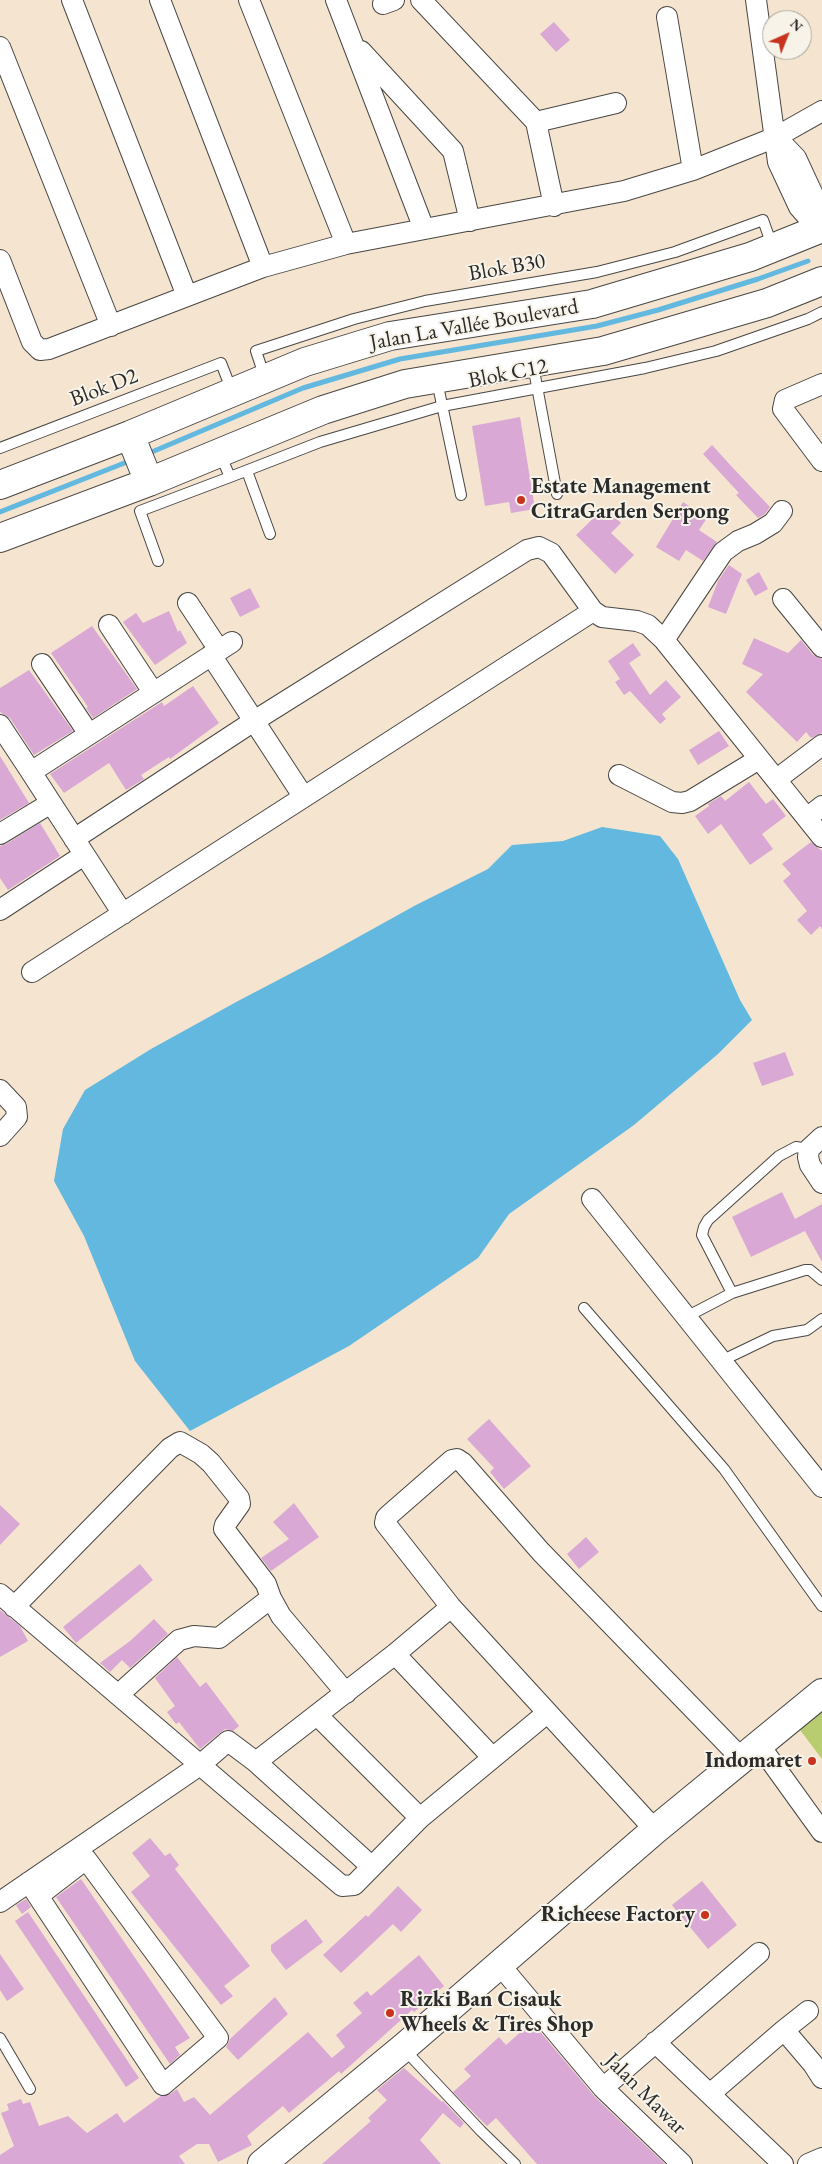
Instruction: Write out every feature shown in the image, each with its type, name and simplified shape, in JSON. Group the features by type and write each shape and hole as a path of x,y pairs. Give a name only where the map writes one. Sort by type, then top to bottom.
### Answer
{"street":[{"path":"72,0 187,296"},
{"path":"160,0 263,267"},
{"path":"249,0 346,244"},
{"path":"336,0 424,229"},
{"path":"421,0 536,122 554,206"},
{"path":"756,0 776,137 796,158 815,199 821,232"},
{"path":"667,17 693,170"},
{"path":"352,42 453,151 470,221"},
{"path":"0,47 111,326"},
{"path":"536,122 616,103"},
{"path":"0,260 32,342 40,350 49,349 263,267 346,244 554,206 624,191 693,170 776,137 822,111"},
{"name":"Jalan La Vallée Boulevard","path":"0,485 130,435 305,362 390,336 592,304 661,284 821,232"},
{"name":"Jalan La Vallée Boulevard","path":"0,538 149,482 323,410 405,384 436,379 535,375 603,351 767,303 822,281"},
{"path":"822,384 785,400 783,409 822,461"},
{"path":"130,435 149,482"},
{"path":"664,640 723,552 738,541 755,534 773,523 782,510"},
{"path":"0,910 79,847 254,721 528,550 539,547 551,553 593,611 602,617 637,621 648,625 664,640 759,759 777,779 814,812 822,837"},
{"path":"783,599 822,647"},
{"path":"188,603 221,649 254,721 303,796"},
{"path":"32,972 593,611"},
{"path":"109,625 154,692"},
{"path":"31,772 221,649"},
{"path":"42,664 89,734"},
{"path":"0,725 6,748 31,772 123,914"},
{"path":"777,779 822,745"},
{"path":"618,775 672,802 682,802 690,801 759,759"},
{"path":"0,834 51,803"},
{"path":"0,1090 16,1107 17,1117 0,1136"},
{"path":"815,1143 810,1165 822,1183"},
{"path":"592,1199 822,1487"},
{"path":"346,1693 281,1616 266,1584 224,1529 240,1504 239,1498 211,1463 201,1454 180,1442 170,1448 7,1600 342,1886 354,1885 420,1818 547,1713"},
{"path":"655,1830 451,1607 385,1524 389,1514 452,1460 457,1459 463,1463 541,1552 751,1752 822,1832"},
{"path":"118,1695 180,1640 194,1636 219,1638 271,1598"},
{"path":"256,1762 346,1693 451,1607"},
{"path":"395,1654 492,1757"},
{"path":"262,2164 500,1965 655,1830 822,1693"},
{"path":"317,1715 420,1818"},
{"path":"34,1889 200,1765 228,1741 256,1762 371,1866"},
{"path":"0,1902 34,1889 86,1859 218,2038 163,2085 34,1889"},
{"path":"603,2088 759,1953"},
{"name":"Jalan Mawar","path":"500,1965 603,2088 682,2164"},
{"path":"711,2093 808,2011"},
{"path":"784,2030 813,2064 822,2078"},
{"path":"655,2042 711,2093 783,2164"},
{"path":"808,2164 822,2158"}],"lane":[{"name":"Blok C12","path":"158,561 140,511 320,442 442,406 535,375 645,368 716,351 808,319 822,312"},
{"name":"Blok D2","path":"0,448 222,364 233,392"},
{"path":"535,375 557,494"},
{"path":"436,379 460,495"},
{"path":"220,452 230,477"},
{"path":"247,471 270,534"},
{"path":"732,1293 702,1235 704,1227 708,1220 779,1156 796,1147 815,1143"},
{"path":"686,1318 732,1293 805,1270 810,1270 822,1280"},
{"path":"584,1308 724,1469 822,1606"},
{"path":"721,1361 772,1336 807,1330 822,1319"},
{"path":"0,2038 30,2089"},
{"path":"402,2048 514,2164"}],"green space":[{"path":"822,1708 822,1759 797,1726"}],"water":[{"path":"602,827 660,836 678,859 740,1000 752,1020 718,1054 634,1125 509,1214 478,1258 349,1346 190,1431 135,1361 84,1236 54,1181 63,1129 85,1090 151,1049 238,1001 416,905 488,869 512,845 563,841"}],"building":[{"path":"554,22 570,40 556,52 540,34"},
{"path":"520,417 535,509 511,513 509,502 485,506 472,426"},
{"path":"712,445 770,507 765,514 758,518 736,495 739,493 703,454"},
{"path":"683,502 707,518 699,530 717,542 703,561 686,550 679,561 656,547"},
{"path":"605,507 621,523 611,533 634,555 615,574 576,535"},
{"path":"729,565 742,574 726,614 708,607 718,581"},
{"path":"759,572 768,589 755,596 746,580"},
{"path":"250,588 260,607 240,617 230,598"},
{"path":"169,611 178,632 180,630 187,643 155,665 123,622 136,613 143,623"},
{"path":"92,626 137,689 93,718 86,708 88,707 51,653"},
{"path":"754,638 788,653 801,640 813,655 822,659 822,733 811,738 806,732 797,742 746,692 763,674 742,664"},
{"path":"633,643 641,655 629,663 650,695 666,680 681,697 662,714 666,719 660,724 630,691 624,695 615,682 620,679 608,661"},
{"path":"29,670 73,731 34,755 10,718 0,712 0,688"},
{"path":"193,686 219,723 170,759 169,757 141,775 144,779 126,790 109,763 64,793 50,774 162,702 164,706"},
{"path":"719,731 729,746 698,765 689,750"},
{"path":"0,756 29,803 0,820"},
{"path":"749,782 766,804 773,799 786,816 762,834 773,849 750,865 721,824 708,834 695,816 709,806 708,804 721,796 725,801"},
{"path":"40,823 60,856 8,890 0,878 0,846"},
{"path":"811,842 822,851 822,929 820,926 811,935 797,920 807,911 783,881 791,874 782,864"},
{"path":"785,1052 794,1075 762,1086 753,1063"},
{"path":"782,1192 795,1219 822,1204 822,1262 805,1231 751,1257 732,1217"},
{"path":"489,1419 531,1466 504,1489 490,1472 494,1468 467,1439"},
{"path":"294,1503 319,1537 271,1571 261,1558 289,1539 273,1522"},
{"path":"0,1505 20,1524 0,1545"},
{"path":"586,1537 599,1552 579,1569 567,1554"},
{"path":"140,1564 153,1580 76,1643 63,1627"},
{"path":"0,1610 20,1626 28,1641 0,1657"},
{"path":"154,1619 168,1634 130,1668 122,1660 110,1672 100,1663 130,1641"},
{"path":"177,1657 200,1687 206,1682 239,1726 233,1731 225,1729 200,1749 179,1722 176,1724 167,1712 175,1706 155,1678"},
{"path":"150,1838 165,1856 170,1853 179,1865 175,1869 250,1966 224,1986 233,1996 221,2005 131,1892 150,1876 132,1853"},
{"path":"81,1879 190,2038 175,2047 180,2055 170,2064 56,1897"},
{"name":"Richeese Factory","path":"702,1881 737,1925 708,1949 672,1905"},
{"path":"398,1886 422,1910 401,1932 393,1924 341,1973 323,1955 366,1915 368,1917"},
{"path":"26,1899 31,1907 22,1914 16,1905"},
{"path":"28,1912 139,2078 126,2087 15,1921"},
{"path":"306,1919 323,1942 286,1970 271,1951 271,1945"},
{"path":"0,1954 24,1989 7,2001 0,1990"},
{"path":"419,1955 444,1986 414,2012 412,2010 341,2074 339,2071 289,2113 283,2106 247,2136 252,2145 218,2162 209,2144 197,2144 179,2156 185,2164 0,2164 0,2155 14,2146 1,2113 9,2110 7,2104 21,2099 23,2104 30,2102 39,2126 68,2116 87,2133 117,2113 124,2123 161,2096 170,2094 177,2089 184,2102 194,2097 210,2115 308,2032 332,2058 345,2047 336,2035 362,2013 353,2003 367,1991 371,1996"},
{"path":"275,1997 288,2014 238,2060 226,2047 230,2039"},
{"path":"532,2022 595,2097 665,2164 537,2164 496,2118 487,2126 453,2092 471,2076 464,2069 499,2037 506,2045"},
{"path":"404,2068 443,2101 464,2123 460,2128 443,2113 420,2140 441,2164 322,2164 371,2121 368,2118 387,2100 377,2090"}],"waterway":[{"path":"147,454 303,388 400,359 597,326 658,310 758,279 808,261"},
{"path":"0,512 132,460"}],"place":[{"name":"Estate Management CitraGarden Serpong","path":"521,500"},
{"name":"Indomaret","path":"812,1761"},
{"name":"Richeese Factory","path":"705,1915"},
{"name":"Rizki Ban Cisauk Wheels & Tires Shop","path":"390,2013"}]}
